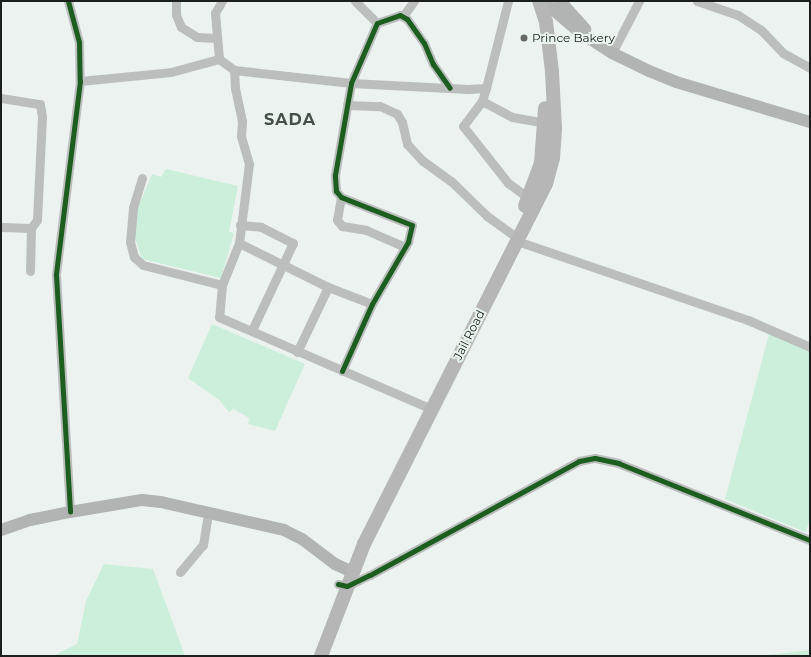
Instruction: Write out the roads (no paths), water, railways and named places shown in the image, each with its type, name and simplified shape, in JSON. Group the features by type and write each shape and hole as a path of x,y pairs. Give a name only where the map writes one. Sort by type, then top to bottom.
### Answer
{"main road":[{"name":"Jail Road","path":"514,238 541,163 545,123 535,1"},
{"name":"Jail Road","path":"321,656 345,578 368,514 428,407 514,238 546,184 553,158 555,129 552,70 546,22 539,1"},
{"name":"Jail Road","path":"312,656 345,578"}],"street":[{"path":"68,1 79,42 80,81 56,276 70,512"},
{"path":"176,1 176,15 181,27 196,36 216,38"},
{"path":"222,1 215,13 219,59 234,70 351,82 450,88 486,88"},
{"path":"355,1 377,23"},
{"path":"377,23 404,16 414,1"},
{"path":"508,1 482,101 463,126 508,183 529,198"},
{"path":"543,1 578,31 613,50"},
{"path":"560,1 581,25 628,60 676,82 810,122"},
{"path":"613,50 639,1"},
{"path":"697,1 744,19 761,30 783,53 810,68"},
{"path":"404,16 424,43 433,64 450,88"},
{"path":"342,371 372,304 405,247 412,225 341,197 336,191 335,175 351,82 377,23"},
{"path":"80,81 171,72 219,59"},
{"path":"234,70 235,88 242,121 240,136 249,164 240,225 239,243 222,285 219,317 252,330 297,352 428,407"},
{"path":"1,98 40,104 42,117 39,209 37,220 31,228 30,271"},
{"path":"482,101 512,118 545,123"},
{"path":"347,105 380,106 397,114 402,122 407,144 423,161 452,181 487,216 514,238 748,320 810,347"},
{"path":"142,178 133,208 130,242 134,257 143,265 222,285"},
{"path":"341,197 337,220 342,226 366,230 405,247"},
{"path":"240,225 261,228 293,243 285,266 252,330"},
{"path":"1,227 31,228"},
{"path":"239,243 328,286 372,304"},
{"path":"297,352 328,286"},
{"path":"1,530 30,520 70,512 142,500 161,502 284,530 302,539 345,578 580,460 595,458 618,463 810,540"},
{"path":"180,572 203,545 208,512"}],"place":[{"name":"Prince Bakery","path":"524,38"}],"district":[{"name":"SADA","path":"290,120"}]}
